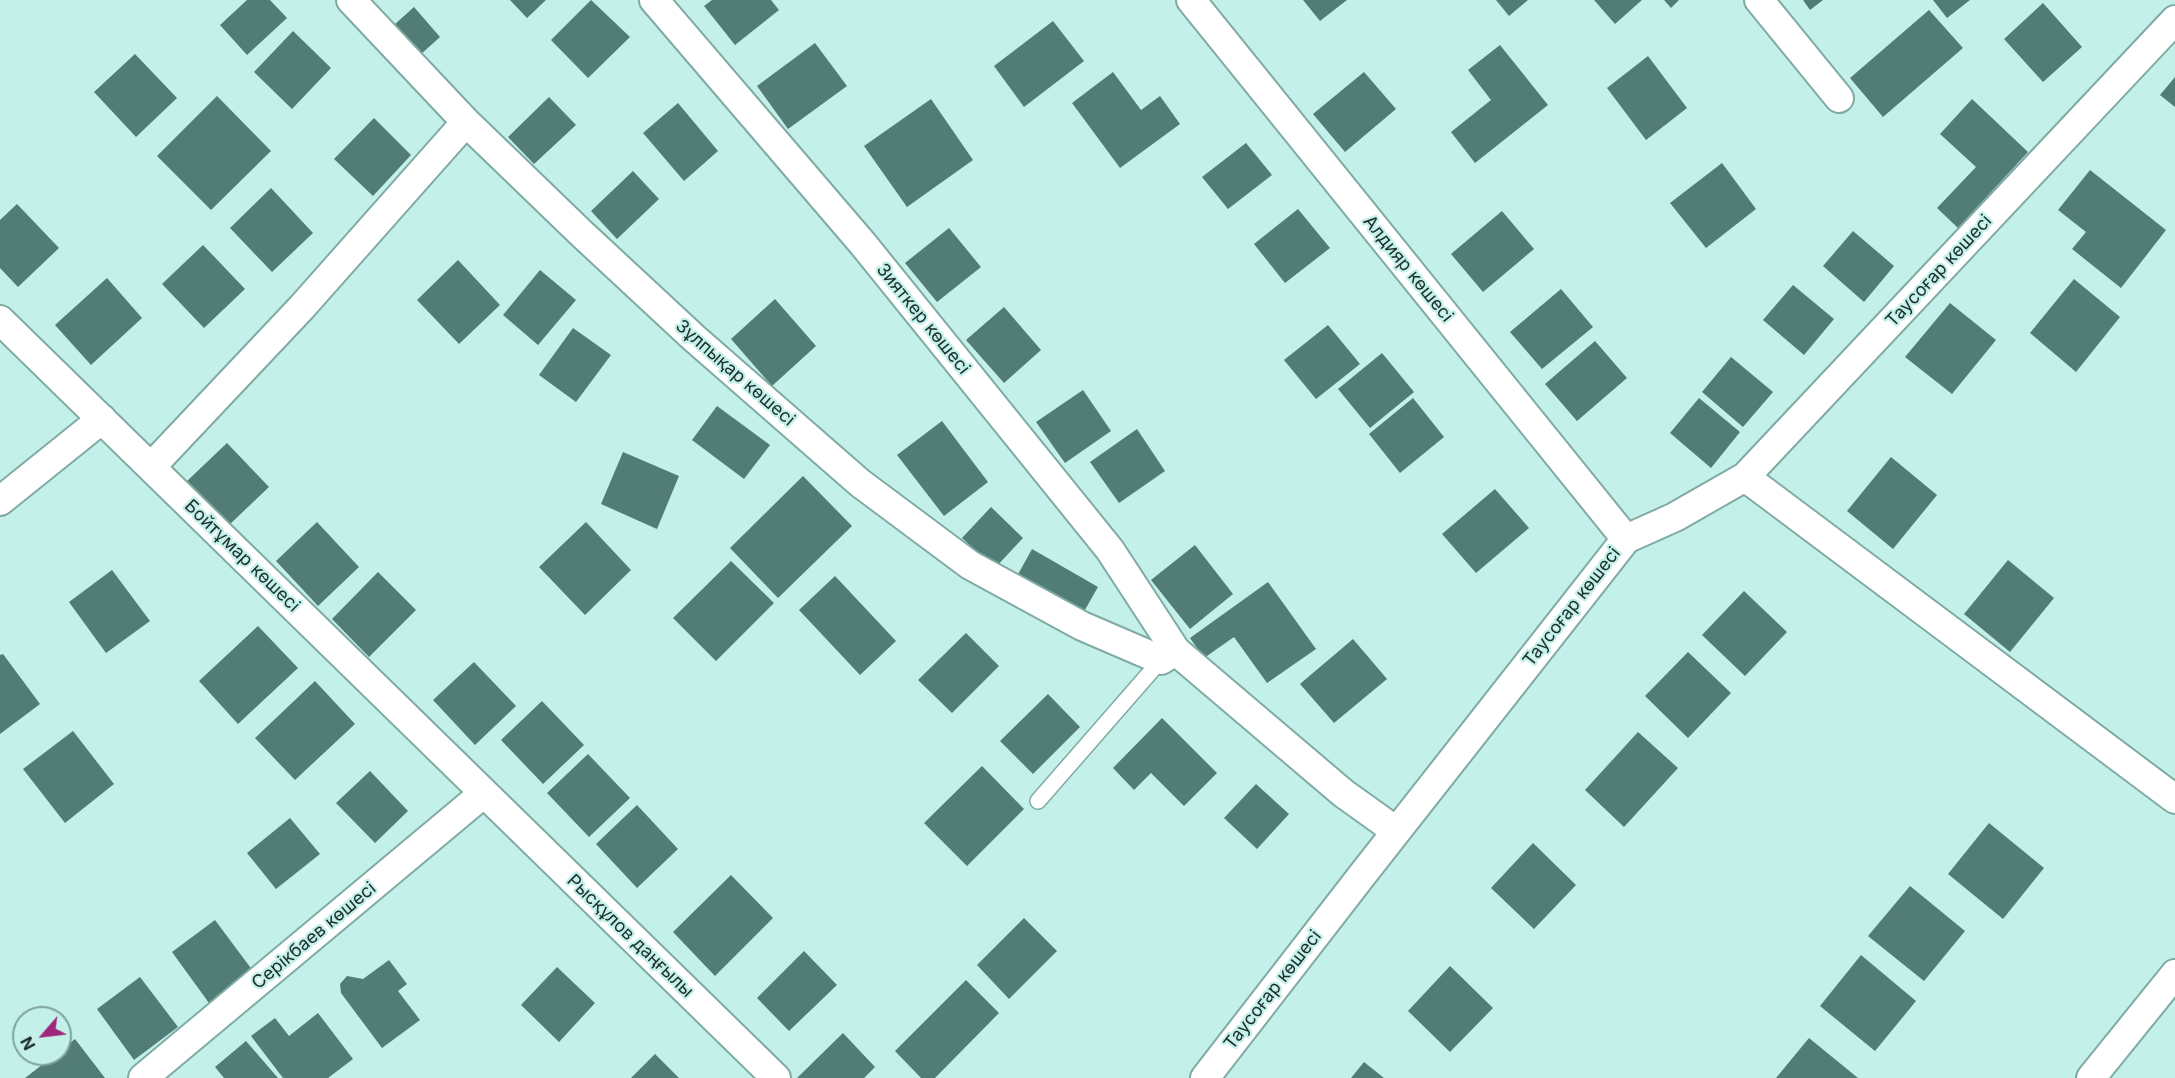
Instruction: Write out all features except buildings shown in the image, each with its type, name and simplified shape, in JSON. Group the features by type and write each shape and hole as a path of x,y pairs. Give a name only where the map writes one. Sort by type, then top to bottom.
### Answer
{"street":[{"name":"Зұлпықар көшесі","path":"351,0 466,122 581,233 694,338 860,483 970,565 1082,626 1168,656"},
{"name":"Зияткер көшесі","path":"654,0 863,244 1110,550 1168,656"},
{"name":"Алдияр көшесі","path":"1191,0 1626,539"},
{"path":"1759,0 1839,98"},
{"name":"Тауcоғар көшесі","path":"1205,1078 1626,539 1675,517 1745,477 2175,20"},
{"path":"151,467 302,307 466,122"},
{"name":"Бойтұмар көшесі","path":"0,320 484,793"},
{"path":"0,501 102,419"},
{"path":"1745,477 2175,799"},
{"path":"1168,656 1343,793 1396,831"},
{"name":"Серікбаев көшесі","path":"143,1078 484,793"},
{"name":"Рысқұлов даңғылы","path":"484,793 776,1078"},
{"path":"2091,1078 2175,974"}],"lane":[{"path":"1038,801 1168,656"}]}
